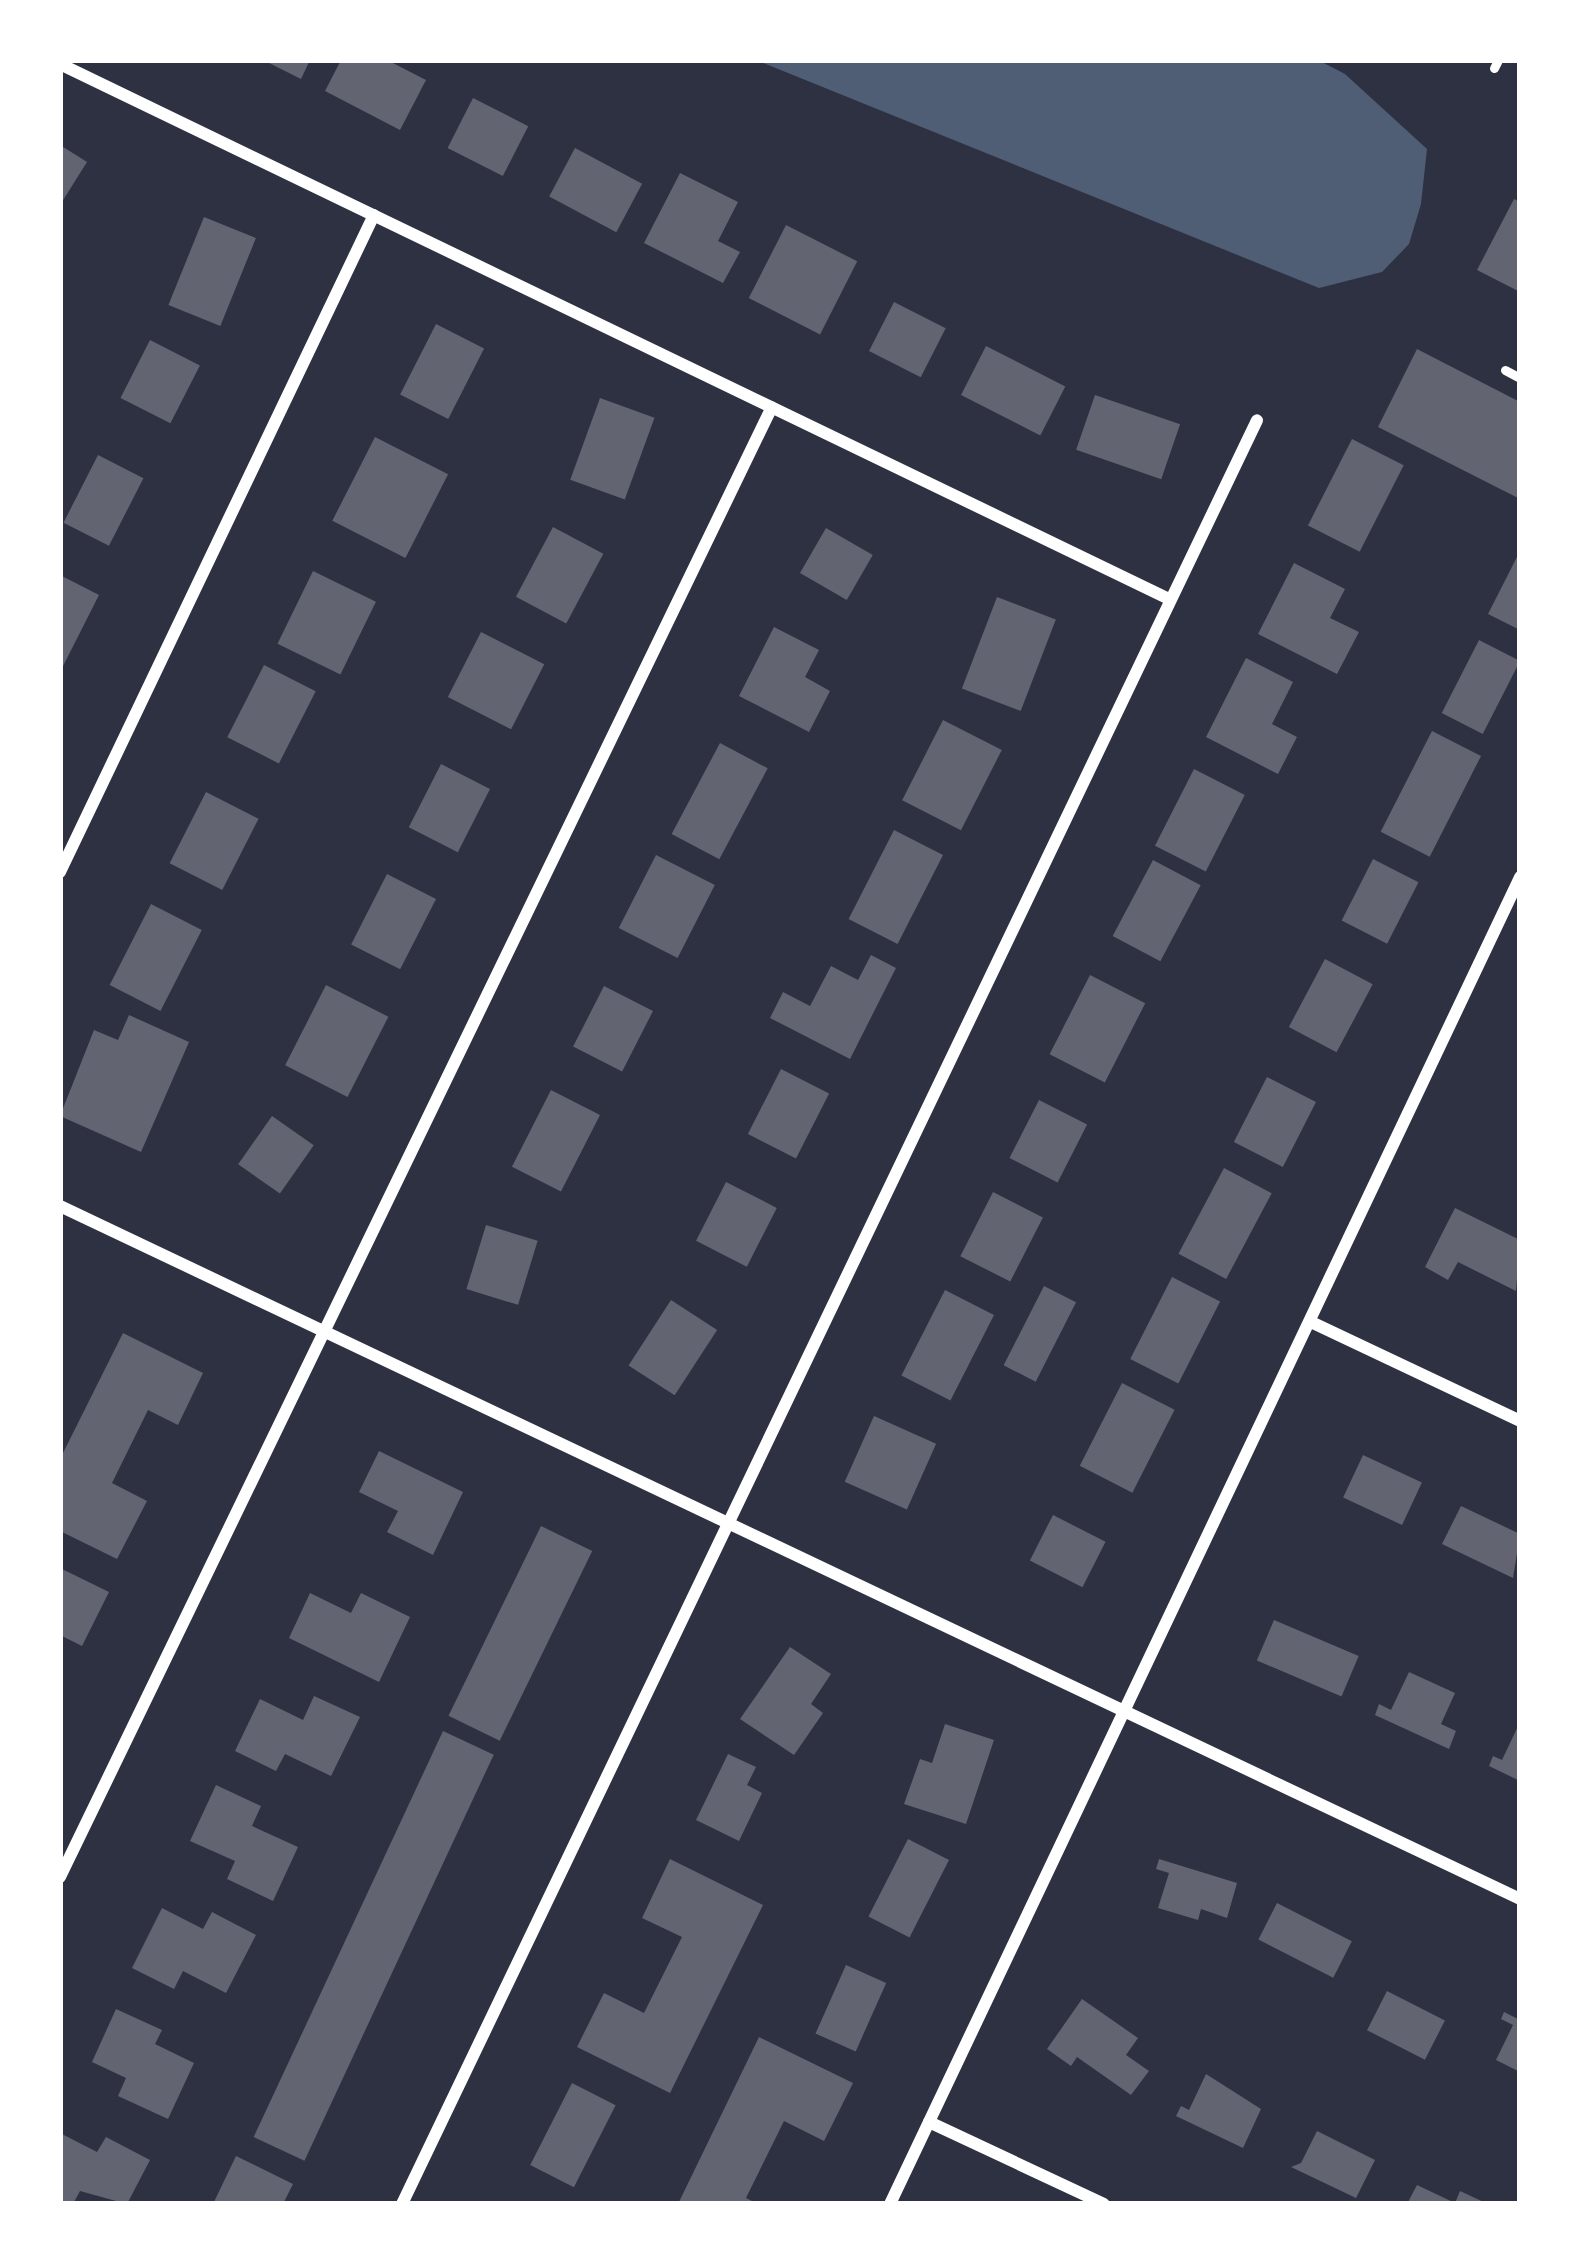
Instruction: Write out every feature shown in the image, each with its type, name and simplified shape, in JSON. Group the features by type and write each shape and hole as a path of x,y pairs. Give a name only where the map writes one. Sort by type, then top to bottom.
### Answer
{"street":[{"path":"60,64 1169,599"},
{"path":"60,872 374,215"},
{"path":"60,1877 772,406"},
{"path":"402,2204 1257,420"},
{"path":"890,2204 1520,878"},
{"path":"60,1206 1520,1899"},
{"path":"1311,1322 1520,1421"},
{"path":"929,2122 1104,2204"}],"lane":[{"path":"1504,370 1520,378"}],"water":[{"path":"756,60 1318,60 1345,74 1427,149 1421,204 1409,244 1382,272 1319,288"}],"building":[{"path":"263,60 310,60 301,79"},
{"path":"341,60 387,60 426,80 400,130 325,91"},
{"path":"473,98 528,126 503,176 448,148"},
{"path":"60,145 87,162 60,205"},
{"path":"575,148 642,184 616,232 549,197"},
{"path":"680,173 738,202 718,241 740,252 723,283 644,243"},
{"path":"1514,199 1520,202 1520,292 1477,270"},
{"path":"204,217 256,238 220,326 168,305"},
{"path":"786,225 857,261 820,334 749,298"},
{"path":"894,302 946,328 921,377 869,351"},
{"path":"436,324 484,349 448,419 400,394"},
{"path":"150,340 200,365 170,423 120,398"},
{"path":"986,346 1065,386 1040,435 961,395"},
{"path":"1417,349 1520,402 1520,499 1378,427"},
{"path":"1095,395 1180,424 1161,479 1076,450"},
{"path":"600,398 655,418 625,500 570,480"},
{"path":"375,437 448,474 405,558 332,521"},
{"path":"1352,439 1404,465 1360,552 1308,525"},
{"path":"98,455 143,478 109,546 63,523"},
{"path":"553,527 603,554 566,624 516,597"},
{"path":"826,528 873,555 847,600 800,573"},
{"path":"1520,551 1520,630 1488,614"},
{"path":"1294,563 1345,589 1330,618 1359,632 1337,674 1258,634"},
{"path":"313,571 376,602 340,674 277,644"},
{"path":"60,575 99,595 60,672"},
{"path":"997,597 1056,620 1021,711 962,688"},
{"path":"774,627 819,650 805,677 830,691 809,732 739,696"},
{"path":"481,632 544,664 511,729 448,697"},
{"path":"1479,640 1520,661 1483,734 1442,713"},
{"path":"1246,658 1293,682 1272,724 1297,737 1278,774 1206,737"},
{"path":"264,665 316,691 279,764 227,737"},
{"path":"943,720 1002,750 961,830 902,800"},
{"path":"1432,731 1481,756 1430,857 1381,832"},
{"path":"720,743 768,768 719,859 672,834"},
{"path":"441,764 490,789 458,852 409,827"},
{"path":"1194,769 1245,795 1206,872 1155,846"},
{"path":"206,792 259,819 222,890 170,863"},
{"path":"894,830 943,855 898,944 849,919"},
{"path":"656,855 715,885 678,958 619,928"},
{"path":"1373,859 1418,882 1387,944 1342,920"},
{"path":"1153,860 1201,885 1160,961 1113,936"},
{"path":"387,874 436,899 400,969 351,944"},
{"path":"151,904 202,930 160,1011 110,985"},
{"path":"871,955 896,968 850,1059 770,1018 783,992 810,1006 831,966 858,980"},
{"path":"1325,959 1373,984 1337,1052 1289,1027"},
{"path":"1090,975 1145,1003 1105,1082 1050,1054"},
{"path":"326,985 388,1017 348,1097 285,1065"},
{"path":"604,986 653,1011 622,1072 573,1047"},
{"path":"129,1015 189,1042 141,1152 60,1116 94,1030 118,1040"},
{"path":"781,1069 829,1094 796,1159 748,1134"},
{"path":"1267,1077 1316,1102 1283,1167 1234,1142"},
{"path":"551,1090 600,1115 561,1192 512,1167"},
{"path":"1039,1100 1087,1125 1058,1182 1009,1158"},
{"path":"272,1116 314,1145 280,1194 238,1164"},
{"path":"1224,1168 1272,1193 1226,1279 1178,1254"},
{"path":"726,1182 777,1208 747,1267 696,1241"},
{"path":"993,1192 1043,1217 1010,1282 960,1256"},
{"path":"1455,1208 1520,1240 1516,1291 1458,1262 1448,1280 1425,1267"},
{"path":"486,1225 538,1241 518,1305 466,1289"},
{"path":"1172,1277 1220,1302 1178,1383 1130,1359"},
{"path":"1044,1286 1076,1302 1036,1382 1004,1365"},
{"path":"945,1290 994,1315 950,1401 901,1376"},
{"path":"671,1300 717,1330 675,1395 629,1365"},
{"path":"123,1333 203,1373 178,1425 148,1410 112,1483 147,1501 117,1559 60,1531 60,1459"},
{"path":"1122,1383 1175,1410 1132,1493 1080,1466"},
{"path":"874,1416 936,1444 907,1509 845,1482"},
{"path":"379,1451 463,1492 433,1555 387,1532 398,1511 359,1492"},
{"path":"1363,1455 1422,1482 1402,1525 1343,1498"},
{"path":"1461,1506 1520,1534 1513,1578 1442,1544"},
{"path":"1053,1515 1106,1542 1082,1587 1030,1560"},
{"path":"541,1526 592,1551 500,1741 449,1716"},
{"path":"60,1568 109,1592 82,1646 60,1635"},
{"path":"310,1593 351,1613 361,1593 410,1617 379,1682 289,1638"},
{"path":"1274,1620 1359,1656 1341,1696 1257,1661"},
{"path":"790,1647 831,1674 811,1704 823,1713 794,1755 740,1719"},
{"path":"1409,1672 1455,1693 1441,1724 1456,1731 1449,1749 1375,1715 1379,1704 1391,1710"},
{"path":"314,1696 360,1717 331,1776 285,1754 276,1771 235,1751 260,1699 303,1720"},
{"path":"1520,1722 1520,1781 1489,1766 1493,1756 1502,1760"},
{"path":"945,1724 994,1740 966,1824 904,1804 920,1759 932,1763"},
{"path":"443,1731 494,1755 304,2161 254,2137"},
{"path":"728,1754 756,1767 747,1785 762,1793 739,1841 696,1820"},
{"path":"216,1785 261,1806 252,1826 298,1847 273,1901 227,1879 235,1861 190,1841"},
{"path":"908,1839 949,1860 909,1937 869,1917"},
{"path":"670,1859 763,1905 670,2093 577,2047 604,1993 644,2013 682,1937 642,1918"},
{"path":"1159,1859 1237,1883 1227,1918 1201,1909 1198,1920 1158,1908 1169,1873 1156,1869"},
{"path":"1277,1903 1352,1941 1333,1978 1258,1940"},
{"path":"162,1908 203,1929 212,1912 256,1935 226,1993 183,1971 174,1989 132,1968"},
{"path":"846,1965 886,1983 856,2051 815,2034"},
{"path":"1387,1991 1445,2021 1425,2060 1367,2030"},
{"path":"1082,1999 1138,2038 1126,2055 1149,2071 1131,2095 1077,2057 1071,2066 1047,2049"},
{"path":"116,2009 162,2030 155,2044 194,2063 168,2119 118,2096 126,2078 92,2062"},
{"path":"1504,2012 1520,2020 1520,2072 1496,2060 1513,2025 1501,2019"},
{"path":"759,2037 853,2083 824,2141 784,2121 746,2198 758,2204 678,2204"},
{"path":"1206,2074 1261,2109 1243,2148 1176,2116 1181,2106 1189,2110"},
{"path":"572,2083 616,2105 574,2187 530,2165"},
{"path":"1317,2131 1375,2160 1356,2198 1291,2167 1301,2163"},
{"path":"60,2133 97,2152 106,2137 150,2160 127,2204 80,2191 73,2204 60,2204"},
{"path":"236,2156 293,2184 283,2204 213,2204"},
{"path":"1417,2185 1455,2203 1460,2191 1488,2204 1407,2204"}]}
